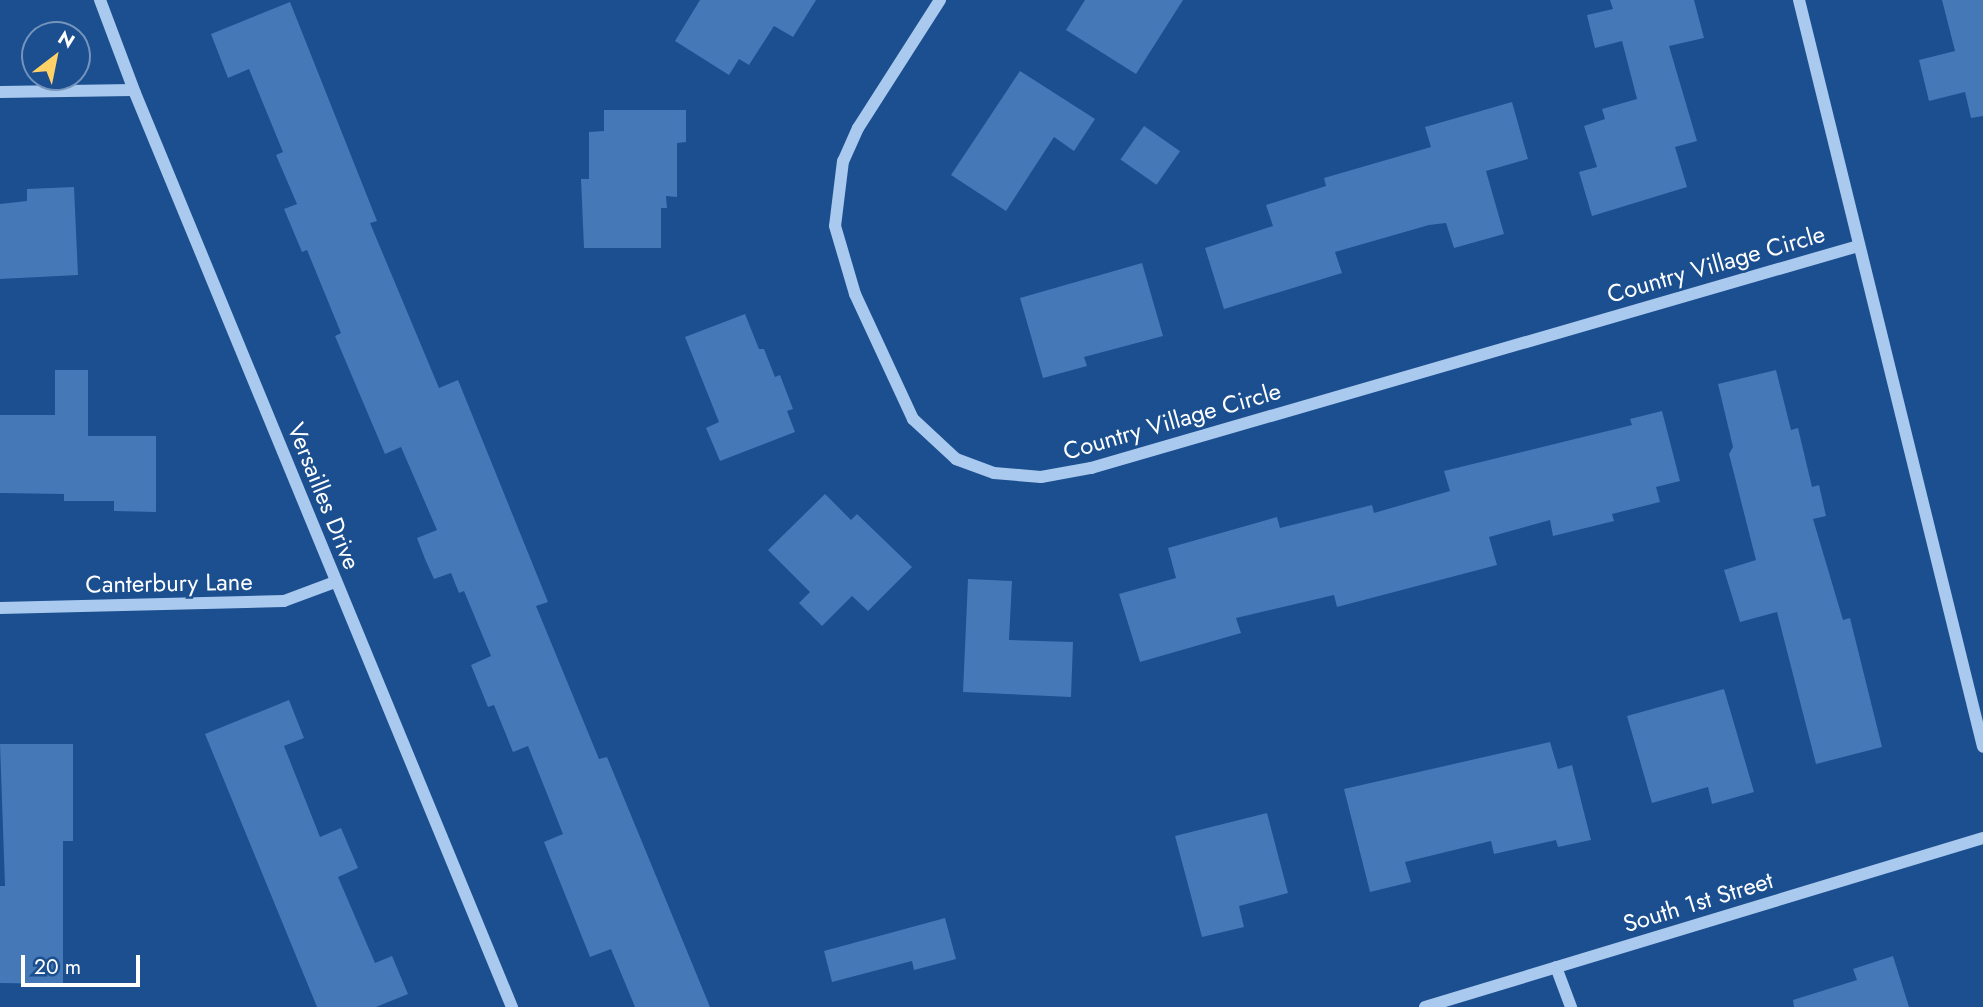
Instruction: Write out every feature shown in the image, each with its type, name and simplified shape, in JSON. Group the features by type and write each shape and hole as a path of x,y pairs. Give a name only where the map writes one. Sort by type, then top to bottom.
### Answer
{"street":[{"name":"Versailles Drive","path":"100,0 133,90 316,524 335,582 512,1007"},
{"name":"Country Village Circle","path":"940,0 858,128 843,161 835,226 855,294 913,419 956,458 994,473 1041,477 1091,468 1858,246"},
{"name":"Country Village Circle","path":"1799,0 1983,747"},
{"path":"0,92 133,90"},
{"name":"Canterbury Lane","path":"0,608 284,601 335,582"},
{"name":"South 1st Street","path":"1425,1007 1983,838"},
{"path":"1556,967 1571,1007"}],"building":[{"path":"700,0 816,0 793,37 774,26 749,65 739,59 729,75 675,41"},
{"path":"1085,0 1183,0 1136,74 1066,30"},
{"path":"1610,0 1694,0 1704,38 1669,46 1697,141 1675,147 1687,187 1592,216 1579,172 1597,167 1584,126 1605,119 1602,109 1637,99 1622,41 1595,48 1587,15 1613,9"},
{"path":"1942,0 1983,0 1983,116 1971,118 1965,92 1929,101 1919,60 1955,51"},
{"path":"290,2 377,221 370,223 439,388 458,380 548,602 536,606 599,759 607,757 710,1007 635,1007 611,949 590,957 544,842 563,834 528,746 513,752 494,705 488,707 471,665 491,656 464,591 459,593 451,573 434,579 417,538 437,530 401,447 385,454 335,336 341,333 307,250 302,252 284,209 297,204 276,155 283,152 249,69 228,78 211,34"},
{"path":"1020,71 1095,119 1074,151 1054,137 1006,211 951,175"},
{"path":"1512,102 1528,159 1486,171 1504,234 1454,248 1446,223 1429,225 1335,252 1342,273 1224,309 1205,248 1273,226 1266,205 1326,186 1324,178 1431,147 1425,127"},
{"path":"604,110 686,110 686,142 677,143 677,197 666,196 667,208 661,208 661,248 584,248 581,179 589,179 589,132 604,131"},
{"path":"1144,126 1180,151 1157,185 1120,160"},
{"path":"74,187 78,275 0,279 0,204 27,201 27,189"},
{"path":"1142,263 1163,336 1084,357 1087,366 1043,378 1020,298"},
{"path":"745,314 759,349 764,349 775,377 780,375 793,409 787,411 795,432 720,461 706,428 719,422 685,337"},
{"path":"55,370 88,370 88,436 156,436 156,512 114,511 114,501 64,501 64,494 0,493 0,415 55,415"},
{"path":"1776,370 1791,430 1798,428 1812,487 1819,485 1826,516 1813,519 1843,620 1850,618 1882,747 1816,764 1777,612 1740,622 1724,570 1756,560 1729,454 1733,447 1718,384"},
{"path":"1662,411 1680,481 1656,487 1660,502 1612,514 1614,521 1553,536 1550,520 1489,537 1497,565 1337,607 1334,595 1236,618 1241,633 1140,662 1119,594 1176,578 1168,548 1277,517 1280,528 1372,505 1374,513 1450,491 1444,471 1632,425 1630,419"},
{"path":"825,494 851,520 857,514 912,567 868,611 852,596 822,626 799,603 810,592 768,550"},
{"path":"968,579 1012,581 1009,640 1073,642 1071,697 963,692"},
{"path":"1724,689 1754,792 1712,804 1708,787 1652,803 1627,716"},
{"path":"289,700 304,738 284,746 320,837 341,828 358,868 338,877 375,963 392,956 408,994 376,1007 317,1007 205,734"},
{"path":"1550,742 1558,769 1572,765 1591,840 1558,847 1556,840 1494,854 1491,841 1405,862 1411,882 1370,892 1344,789"},
{"path":"0,744 73,744 73,841 63,841 63,984 0,983 0,886 5,886"},
{"path":"1267,813 1288,893 1239,906 1244,927 1202,937 1175,836"},
{"path":"945,918 956,959 914,970 912,961 832,982 824,951"},
{"path":"1893,956 1909,1007 1794,1007 1793,1000 1857,980 1853,969"}]}
